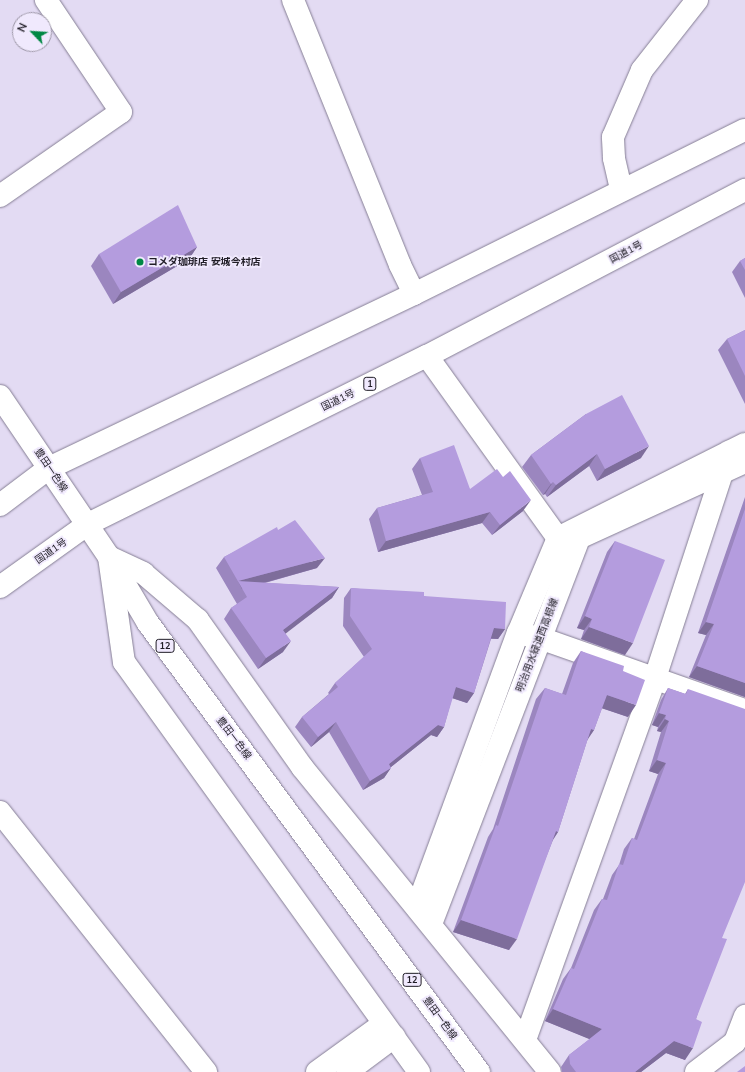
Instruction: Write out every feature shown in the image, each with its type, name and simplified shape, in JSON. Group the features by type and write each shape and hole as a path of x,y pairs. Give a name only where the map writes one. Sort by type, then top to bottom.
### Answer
{"main road":[{"path":"0,196 121,112 46,0"},
{"path":"293,0 400,265 414,294"},
{"path":"620,189 614,158 613,137 642,70 697,0"},
{"path":"0,504 49,468 414,294 620,189 745,130"},
{"name":"国道1号","path":"0,587 88,524 428,356 745,190"},
{"path":"428,356 558,538"},
{"name":"豊田一色線","path":"0,396 88,524 148,623 345,887 479,1072"},
{"path":"417,907 518,633 558,538 736,458"},
{"path":"525,1040 736,458"},
{"name":"明治用水緑道西高根線","path":"431,924 579,538 736,458"},
{"path":"109,557 143,573 198,620 302,767 550,1072"},
{"path":"109,557 124,662 419,1072"},
{"path":"518,633 540,638 745,710"},
{"path":"0,812 206,1072"},
{"path":"696,1072 735,1042 745,1016"},
{"path":"317,1072 389,1030"},
{"path":"347,1072 389,1030"}],"building":[{"name":"コメダ珈琲店 安城今村店","path":"178,205 197,247 121,292 99,254"},
{"path":"745,258 745,270 740,261"},
{"path":"745,330 745,376 727,339"},
{"path":"622,395 649,446 605,469 597,454 556,485 553,482 551,484 531,455 586,414"},
{"path":"454,445 470,489 497,469 503,477 510,471 531,500 500,525 490,512 386,541 377,508 433,492 420,458"},
{"path":"745,509 745,683 697,666 714,624 706,622"},
{"path":"295,520 325,558 238,581 339,587 283,630 291,641 266,658 231,608 247,597 224,557 277,527 278,530"},
{"path":"615,541 665,560 633,643 589,627 592,619 585,616"},
{"path":"351,588 424,592 424,596 506,602 505,629 494,628 474,693 456,687 444,727 438,725 389,764 391,768 370,781 336,722 318,737 302,717 338,687 335,683 372,649 350,616"},
{"path":"581,651 624,666 623,671 645,680 636,705 607,695 594,730 591,729 558,832 556,831 517,939 461,920 496,825 498,826 545,688 566,695"},
{"path":"668,688 686,694 688,689 745,709 745,882 722,938 727,939 696,1019 702,1022 693,1048 674,1041 635,1072 576,1072 570,1064 569,1055 602,1029 553,1009 571,968 574,969 602,899 607,900 619,864 623,865 632,838 637,840 666,763 657,760 669,721 665,719 666,715 659,713"},
{"path":"745,1066 745,1072 737,1072"}],"place":[{"name":"コメダ珈琲店 安城今村店","path":"140,262"}]}
